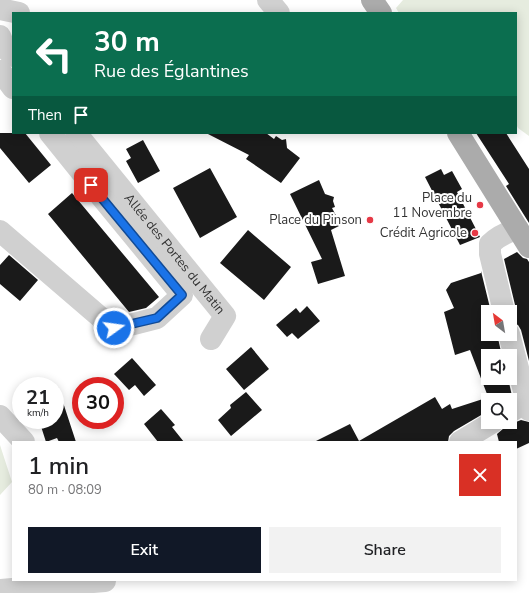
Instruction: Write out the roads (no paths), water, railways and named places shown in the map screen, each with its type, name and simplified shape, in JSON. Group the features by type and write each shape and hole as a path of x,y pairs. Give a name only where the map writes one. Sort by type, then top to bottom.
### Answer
{"main road":[{"path":"372,0 380,12"},
{"path":"459,134 524,235"}],"street":[{"path":"268,0 278,12"},
{"path":"0,36 6,48 12,55"},
{"path":"0,71 12,87"},
{"path":"0,231 114,328 157,318 182,295 51,134"},
{"name":"Allée des Portes du Matin","path":"77,134 225,316 211,339"},
{"path":"502,305 490,254 490,244 496,238 524,235"},
{"path":"510,341 522,408"},
{"path":"0,416 23,441"},
{"path":"462,441 481,429"},
{"path":"0,590 106,585"}],"place":[{"name":"Place du 11 Novembre","path":"480,205"},
{"name":"Place du Pinson","path":"370,220"},
{"name":"Crédit Agricole","path":"475,233"}]}
